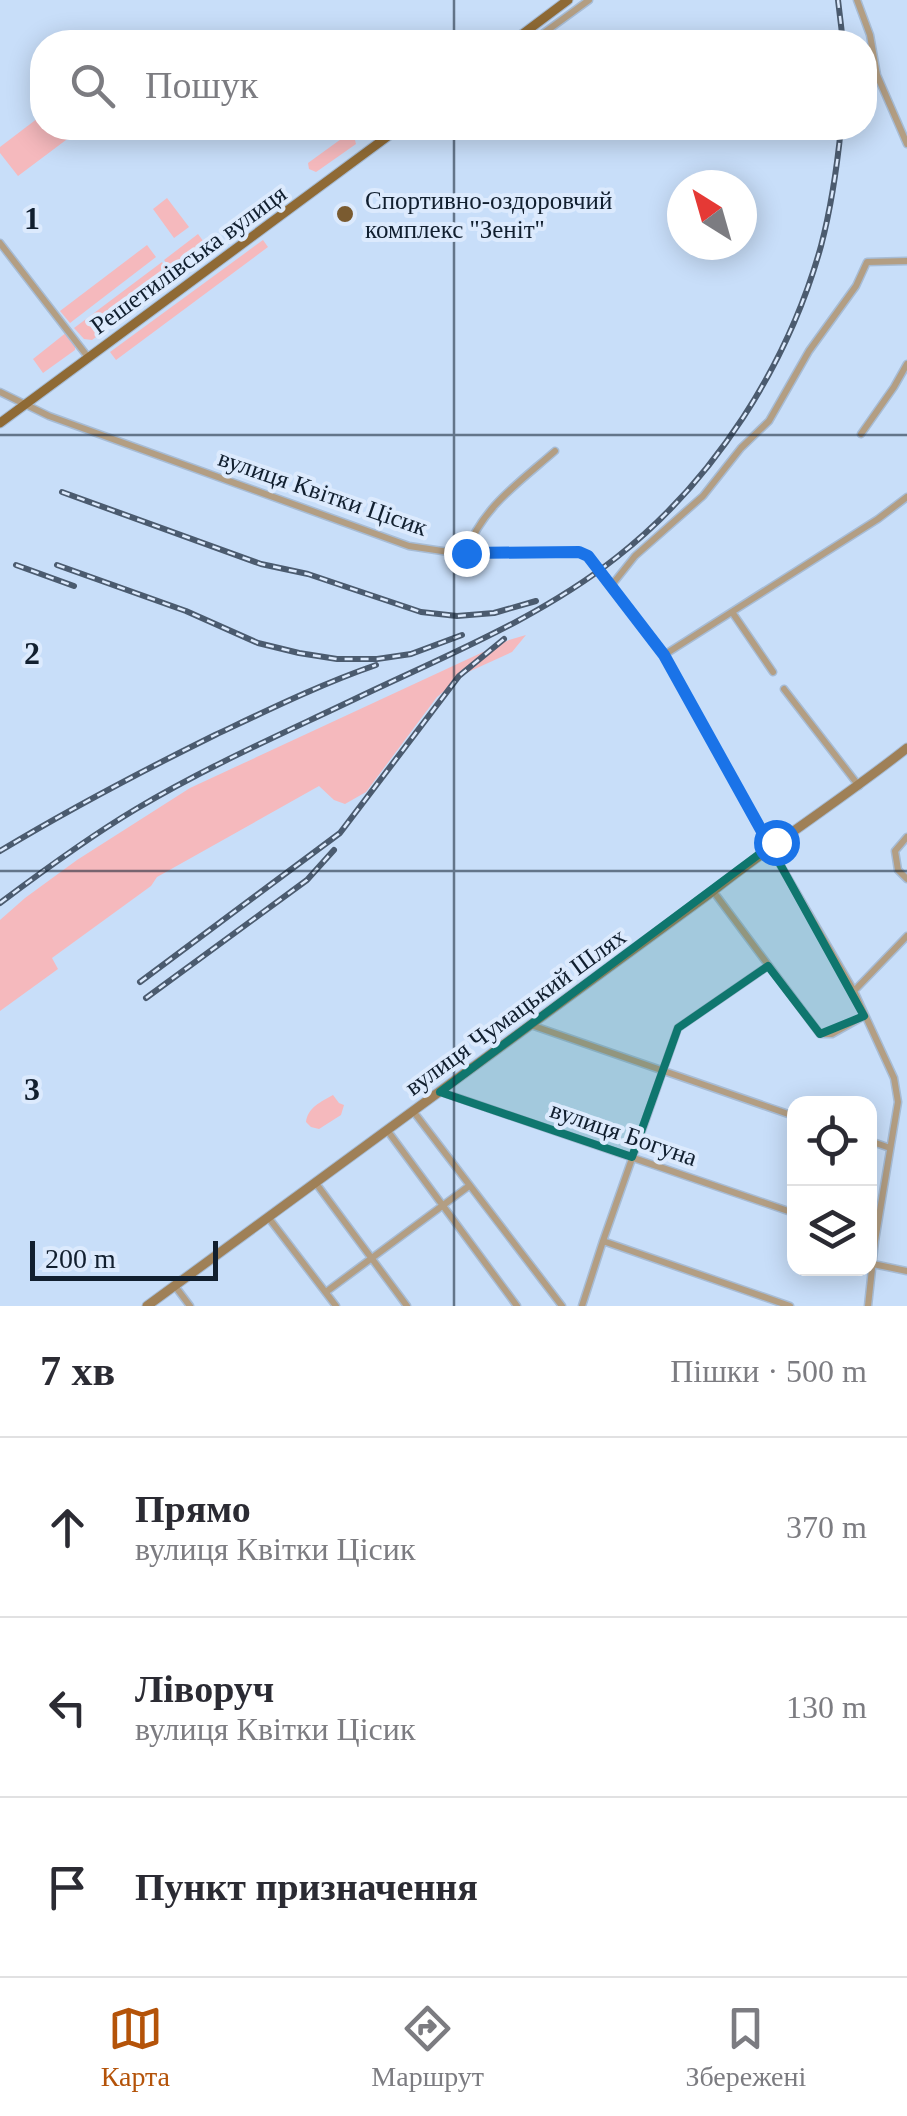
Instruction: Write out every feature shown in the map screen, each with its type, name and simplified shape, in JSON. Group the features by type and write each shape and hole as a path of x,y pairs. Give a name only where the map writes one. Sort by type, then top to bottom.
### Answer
{"main road":[{"path":"528,30 568,0"},
{"name":"Решетилівська вулиця","path":"0,423 383,140"},
{"name":"вулиця Чумацький Шлях","path":"147,1306 907,748"}],"street":[{"path":"548,30 589,0"},
{"path":"857,0 868,30"},
{"path":"877,77 907,144"},
{"path":"0,244 88,358"},
{"path":"611,586 635,556 703,496 769,420 809,351 856,286 867,262 907,261"},
{"path":"862,434 907,364"},
{"name":"вулиця Квітки Цісик","path":"0,392 24,405 409,546 429,551 588,556 664,655 854,991 894,1078 898,1102 877,1214"},
{"path":"466,553 486,514 554,451"},
{"path":"664,655 907,497"},
{"path":"732,612 773,672"},
{"path":"784,689 859,786"},
{"path":"907,837 894,851 898,870 907,879"},
{"path":"713,891 820,1034 832,1034 864,1016"},
{"path":"854,991 904,946 907,936"},
{"path":"582,1306 678,1028 768,966"},
{"path":"530,1025 787,1114"},
{"name":"вулиця Богуна","path":"440,1092 787,1211"},
{"path":"413,1112 562,1306"},
{"path":"894,1130 907,1123"},
{"path":"386,1130 517,1306"},
{"path":"877,1143 890,1148"},
{"path":"315,1182 407,1306"},
{"path":"326,1292 470,1186"},
{"path":"268,1218 336,1306"},
{"path":"602,1241 790,1306"},
{"path":"877,1265 907,1271"},
{"name":"вулиця Квітки Цісик","path":"868,1306 871,1276"},
{"path":"175,1286 190,1306"}],"highlighted area":[{"path":"770,846 864,1016 820,1034 768,966 678,1028 632,1157 440,1092"}],"shaded area":[{"path":"30,124 30,140 66,140 18,176 0,153 0,147"},
{"path":"340,140 355,140 356,144 316,172 309,169 308,163"},
{"path":"167,198 189,227 174,238 153,209"},
{"path":"198,234 209,249 208,254 175,274 164,260"},
{"path":"263,240 268,247 116,360 110,352"},
{"path":"147,245 156,257 70,323 60,311"},
{"path":"162,262 171,283 92,340 84,339 74,328"},
{"path":"67,332 75,350 43,373 33,359"},
{"path":"526,635 512,652 466,673 437,697 366,792 345,804 319,786 157,877 151,886 52,958 58,969 0,1011 0,920 77,860 190,788"},
{"path":"333,1095 344,1105 341,1115 319,1129 311,1127 306,1122 309,1112"}],"railway":[{"path":"838,0 842,30"},
{"path":"0,903 84,842 163,793 557,599 652,527 685,493 743,418 789,334 821,246 839,140"},
{"path":"62,492 261,564 308,574 421,612 457,616 494,613 536,601"},
{"path":"16,565 74,586"},
{"path":"57,565 186,611 258,643 299,653 337,659 377,659 411,654 462,635"},
{"path":"140,982 340,833 459,676 504,639"},
{"path":"0,851 215,735 376,665"},
{"path":"146,998 307,880 334,850"}],"place":[{"name":"Спортивно-оздоровчий комплекс \"Зеніт\"","path":"345,214"}],"route":[{"path":"466,553 579,552 588,556 664,655 770,846 776,842"}]}
